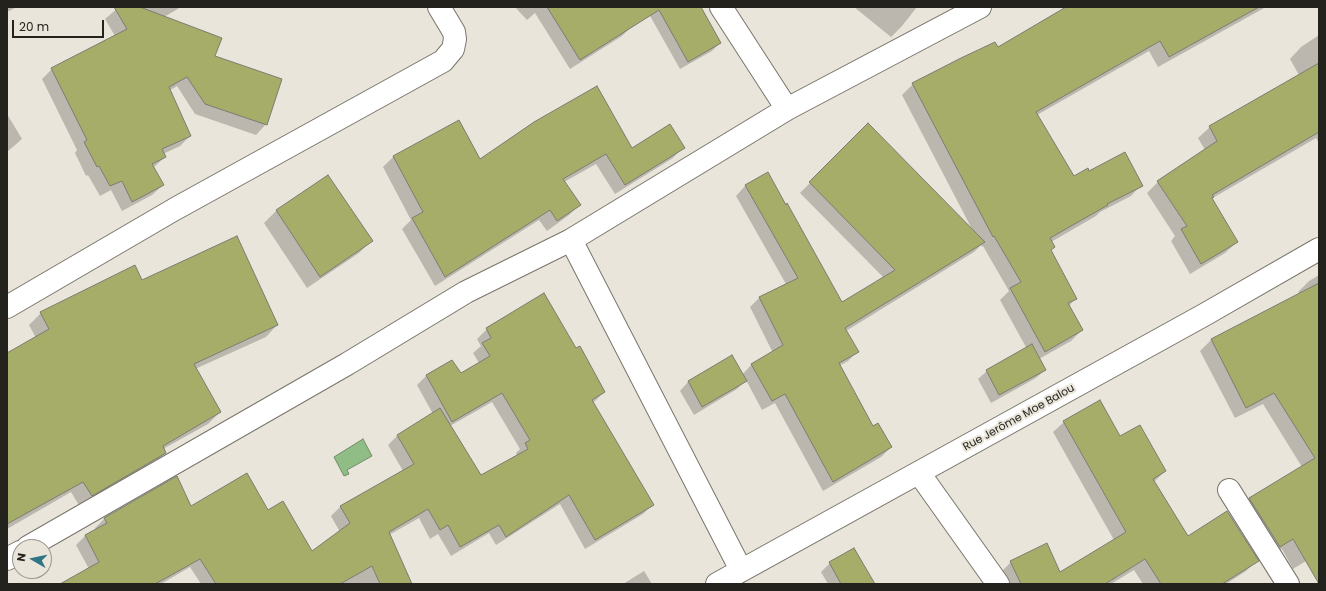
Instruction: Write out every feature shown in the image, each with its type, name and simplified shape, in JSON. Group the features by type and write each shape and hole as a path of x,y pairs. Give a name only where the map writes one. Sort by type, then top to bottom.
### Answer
{"street":[{"path":"7,307 175,209 443,61 453,49 455,39 454,32 439,7"},
{"path":"722,7 787,109"},
{"path":"42,539 346,364 466,292 570,240 787,109 980,7"},
{"path":"570,240 741,570"},
{"name":"Rue Jerôme Moe Balou","path":"717,584 1204,315 1319,249"},
{"path":"919,473 998,584"},
{"path":"1229,490 1288,584"}],"shaded area":[{"path":"363,439 372,456 347,470 349,474 344,476 334,457"}],"building":[{"path":"114,7 140,7 222,38 215,56 282,79 267,125 205,104 187,77 169,87 191,136 162,149 166,157 152,164 164,185 132,202 122,181 110,186 99,166 97,167 84,142 87,140 51,68 127,29"},
{"path":"547,7 701,7 721,43 688,62 659,10 580,60"},
{"path":"1066,7 1259,7 1169,57 1160,41 1036,112 1074,176 1088,168 1089,171 1125,152 1143,186 1107,204 1108,205 1050,238 1055,247 1051,250 1077,299 1068,303 1083,330 1045,352 1010,288 1021,282 994,236 993,237 912,83 995,42 998,47"},
{"path":"1319,63 1319,132 1212,195 1214,197 1212,198 1238,242 1201,264 1181,229 1187,226 1157,181 1217,141 1209,126"},
{"path":"597,86 632,148 670,124 685,148 625,185 606,154 563,179 581,205 557,221 550,210 445,277 412,218 423,212 393,156 459,120 480,159 534,122"},
{"path":"868,123 985,242 845,328 859,352 839,363 873,426 878,423 892,447 833,482 785,394 772,401 751,364 783,345 759,297 798,278 745,185 768,172 842,302 895,270 809,182"},
{"path":"328,175 373,241 320,277 276,210"},
{"path":"237,236 278,325 194,364 221,412 163,446 166,453 92,496 83,482 7,524 7,353 49,329 40,312 135,265 142,280"},
{"path":"1319,283 1319,584 1293,539 1280,547 1249,498 1315,458 1274,393 1246,408 1211,339"},
{"path":"544,293 576,348 580,346 605,392 592,400 654,505 595,540 569,495 506,537 499,525 460,547 448,525 440,530 428,509 389,532 412,584 380,584 372,566 340,584 216,584 200,559 155,584 60,584 99,562 85,535 107,523 104,518 177,476 191,506 247,473 268,510 283,501 312,551 350,523 340,506 414,464 397,435 440,408 481,475 528,449 525,443 530,440 502,393 452,422 426,375 452,360 461,373 490,356 482,343 491,338 486,328"},
{"path":"1032,344 1046,370 999,395 986,370"},
{"path":"732,355 747,381 702,407 688,381"},
{"path":"1100,400 1120,436 1140,425 1166,471 1153,479 1188,536 1227,511 1259,561 1222,584 1161,584 1145,559 1105,584 1021,584 1010,561 1047,543 1060,572 1126,532 1063,421"},
{"path":"854,548 875,584 841,584 829,562"}]}
